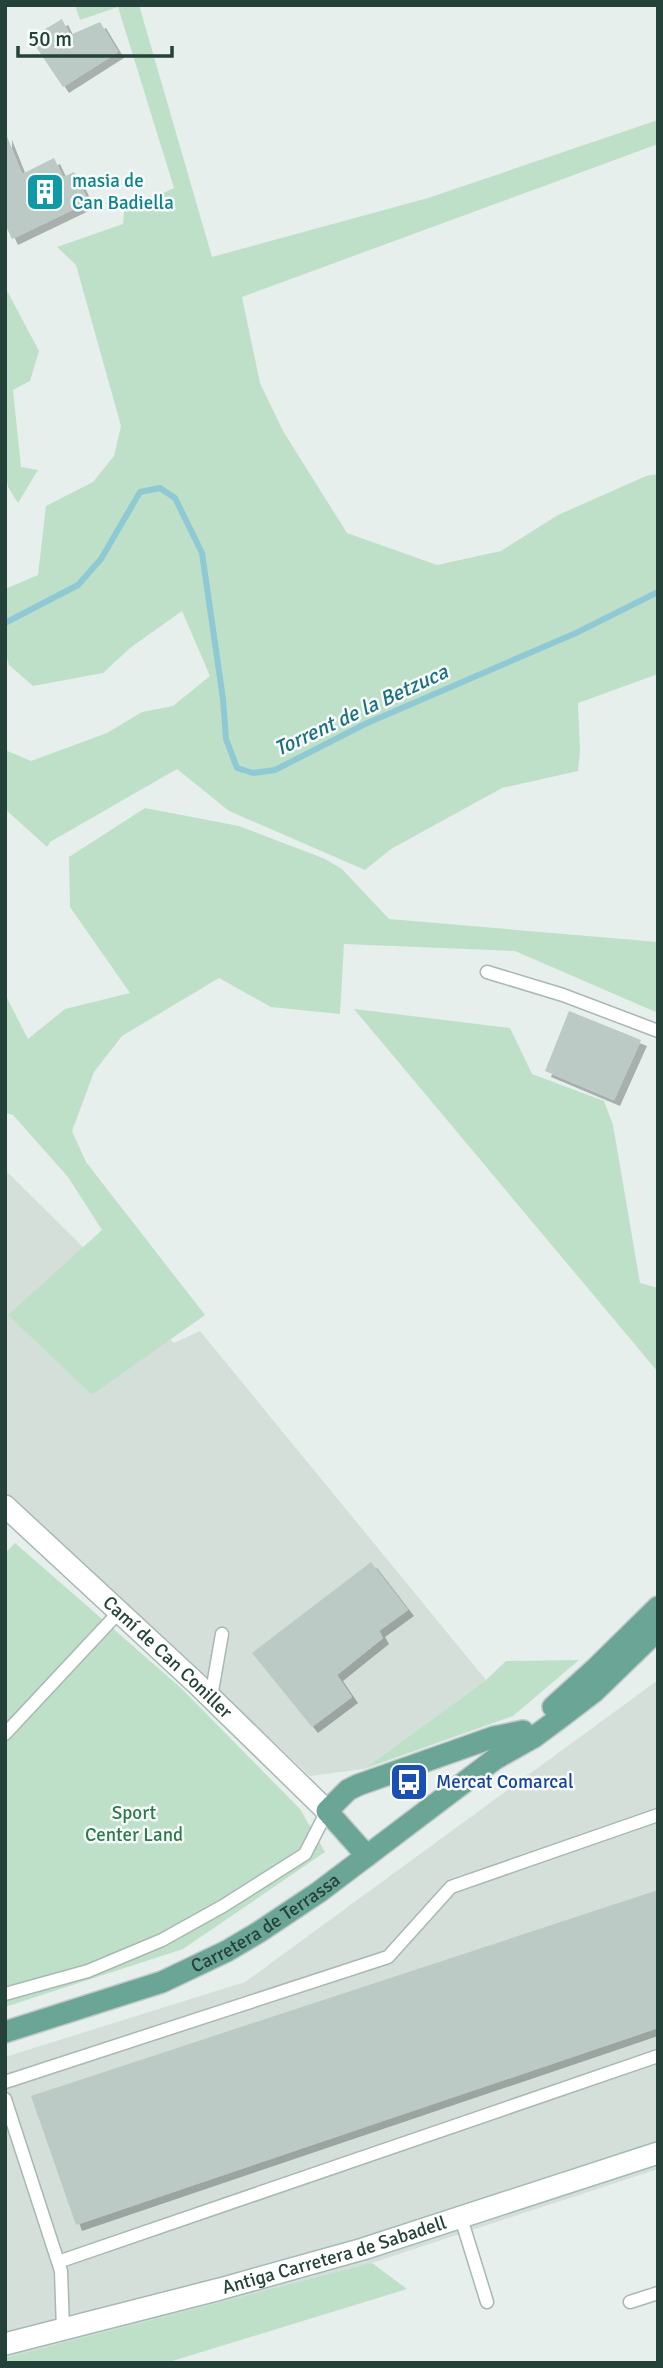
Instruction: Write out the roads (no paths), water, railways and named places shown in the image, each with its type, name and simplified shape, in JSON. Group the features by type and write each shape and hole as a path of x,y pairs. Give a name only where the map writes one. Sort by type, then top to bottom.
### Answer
{"main road":[{"name":"Carretera de Terrassa","path":"495,1759 523,1731 597,1668 658,1607"},
{"name":"Carretera de Terrassa","path":"5,2032 128,1994 196,1966 260,1932 367,1856 495,1759 534,1737 594,1692 658,1630"},
{"path":"367,1856 327,1811 348,1790 358,1784 494,1737 523,1731"}],"street":[{"name":"Camí de Can Coniller","path":"5,1506 211,1697 327,1811"},
{"name":"Antiga Carretera de Sabadell","path":"5,2344 363,2249 658,2153"}],"lane":[{"path":"487,972 563,995 658,1031"},
{"path":"5,1734 119,1612"},
{"path":"211,1697 222,1634"},
{"path":"5,1994 88,1971 162,1940 223,1906 305,1854 327,1811"},
{"path":"5,2082 388,1957 451,1887 658,1815"},
{"path":"58,2262 658,2056"},
{"path":"5,2099 61,2271 63,2330"},
{"path":"461,2218 487,2302"},
{"path":"630,2302 658,2293"}],"waterway":[{"name":"Torrent de la Betzuca","path":"5,623 78,585 101,559 140,492 160,488 175,498 202,553 223,699 226,739 237,768 253,773 275,770 365,724 576,633 658,592"}],"place":[{"name":"masia de Can Badiella","path":"45,192"},
{"name":"Mercat Comarcal","path":"409,1782"}],"park label":[{"name":"Sport Center Land","path":"134,1824"}]}
